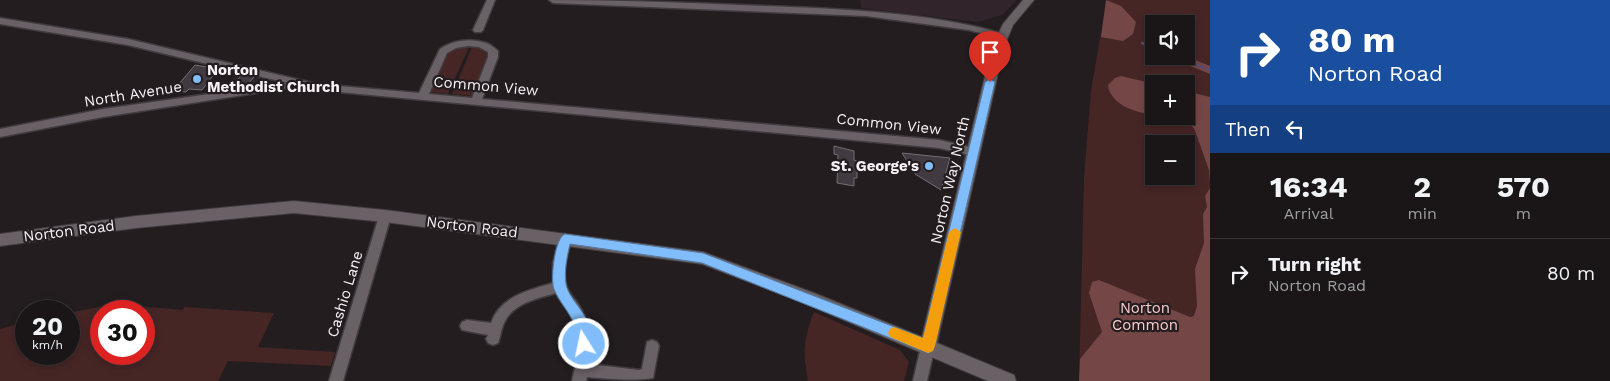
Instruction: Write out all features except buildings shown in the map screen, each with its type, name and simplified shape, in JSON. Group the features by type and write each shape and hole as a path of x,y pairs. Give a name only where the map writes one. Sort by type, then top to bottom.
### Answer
{"street":[{"path":"423,96 443,51 449,46 475,37 491,0"},
{"path":"553,0 866,13 970,27 1002,36"},
{"name":"Norton Way North","path":"928,346 1002,36 1011,19 1028,0"},
{"name":"Common View","path":"0,21 128,42 301,84 939,144 974,152"},
{"path":"475,37 484,46 493,51 493,57 476,100"},
{"name":"North Avenue","path":"0,133 103,113 301,84"},
{"name":"Norton Road","path":"0,240 127,223 294,207 385,216 703,258 928,346 1008,381"},
{"name":"Cashio Lane","path":"336,381 385,216"},
{"path":"565,239 560,264 559,287 577,313 584,332 580,375 640,377 648,373 652,346"},
{"path":"467,326 494,335 500,317 511,306 526,297 559,287"},
{"path":"920,381 928,346"}],"shaded area":[{"path":"860,0 1017,0 1002,15 978,22 861,8"},
{"path":"238,72 265,79 261,85 225,90"}],"green space":[{"path":"1106,0 1121,6 1136,22 1133,34 1123,41 1101,37"},
{"name":"Norton Common","path":"1107,0 1210,0 1210,381 1079,381 1084,178 1091,90"},
{"path":"461,46 469,47 448,94 430,92 447,50"},
{"path":"472,47 485,49 489,54 473,96 452,94"},
{"path":"1195,60 1210,66 1210,74 1188,65 1195,65"},
{"path":"1121,76 1145,82 1145,113 1125,107 1114,98 1108,85 1115,78"},
{"path":"1195,93 1210,97 1210,183 1209,170 1194,128 1190,125 1195,125"},
{"path":"1210,188 1210,381 1079,381 1080,359 1102,332 1089,293 1092,282 1099,280 1190,317 1194,316 1197,306 1195,269 1204,243 1203,214 1207,207 1205,196"},
{"path":"184,307 274,313 258,347 335,352 331,366 228,361 218,381 0,381 0,329 15,325 15,365 80,365 80,311 90,309 90,365 155,365 155,308 183,310"},
{"path":"814,312 900,350 909,362 904,381 808,381 805,346"}],"waterway":[{"path":"1195,64 1210,70"}],"slow traffic":[{"path":"894,333 928,346 955,232"}],"place":[{"name":"Norton Methodist Church","path":"197,79"},
{"name":"St. George's","path":"929,166"}],"route":[{"path":"584,344 584,332 577,313 559,287 560,264 565,239 703,258 723,264 928,346 990,82"}]}
